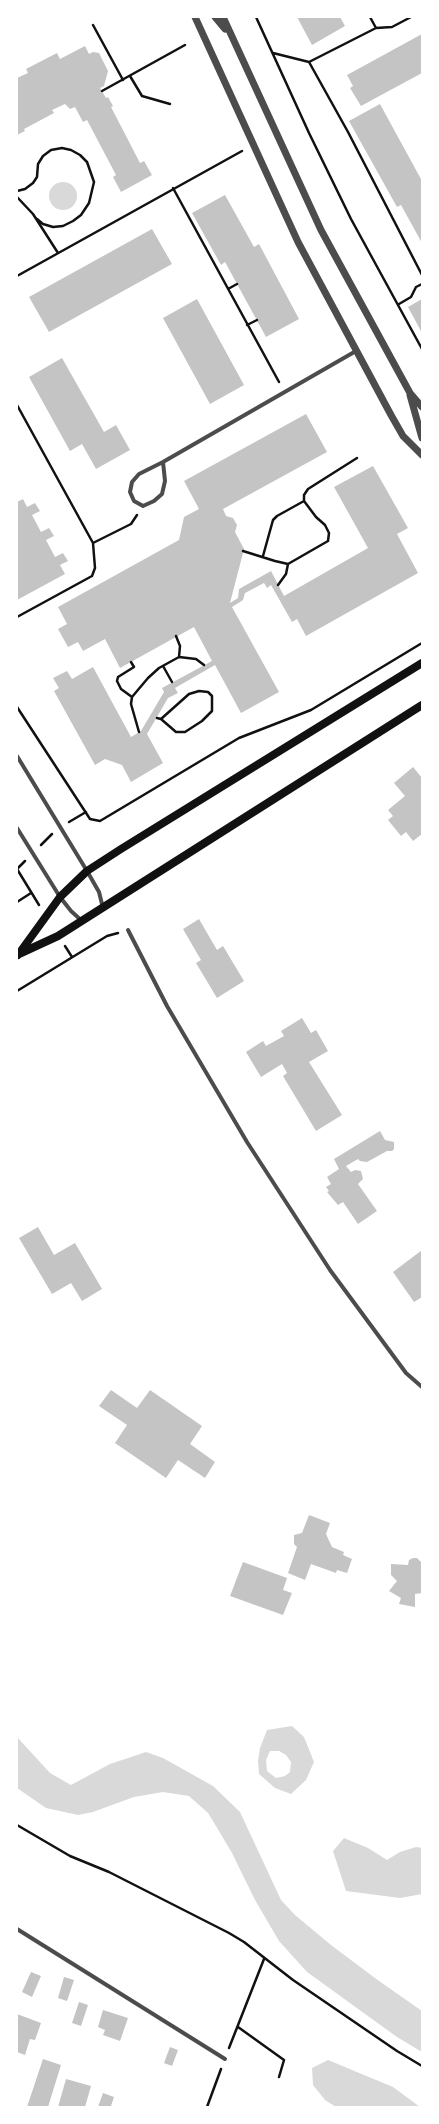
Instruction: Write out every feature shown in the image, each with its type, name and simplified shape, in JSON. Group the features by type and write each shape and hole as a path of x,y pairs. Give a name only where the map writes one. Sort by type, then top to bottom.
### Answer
{"main road":[{"path":"18,955 60,897 87,871 127,844 422,663"},
{"path":"18,955 48,942 82,922 422,706"}],"street":[{"path":"195,17 298,242 403,436 422,455"},
{"path":"215,17 237,47"},
{"path":"223,17 321,230 410,393 422,407"},
{"path":"163,462 166,481 162,494 154,501 143,506 134,501 130,492 132,482 139,474 163,462 356,351"},
{"path":"410,393 422,438"},
{"path":"17,756 99,892 103,908"},
{"path":"17,828 60,897 71,912 82,922"},
{"path":"128,930 167,1006 247,1142 343,1290 406,1373 422,1387"},
{"path":"17,1929 225,2059"}],"path":[{"path":"256,17 351,219 399,304 422,349"},
{"path":"370,17 376,28"},
{"path":"273,53 310,62 376,28 392,27 411,17"},
{"path":"93,24 123,80"},
{"path":"102,91 185,45"},
{"path":"310,62 422,275"},
{"path":"130,76 142,96 170,104"},
{"path":"17,276 225,159 253,146"},
{"path":"17,191 25,189 33,183 37,177 38,164 43,156 51,150 62,148 71,150 80,155 87,162 94,182 89,203 81,214 73,221 63,226 53,227 44,224 37,219"},
{"path":"173,188 274,373"},
{"path":"17,197 37,219 58,253"},
{"path":"203,243 208,241"},
{"path":"228,289 237,284"},
{"path":"399,304 411,297 416,287 422,284"},
{"path":"248,325 257,320"},
{"path":"17,405 93,543 95,568 92,576 17,617"},
{"path":"243,551 288,564 328,541 329,533 325,525 316,517 304,501 304,495 308,489 357,458"},
{"path":"263,556 273,520 277,516 304,501"},
{"path":"93,543 131,524 143,506"},
{"path":"278,586 286,574 288,564"},
{"path":"176,636 180,646 179,657"},
{"path":"17,707 90,819 100,821 239,738 311,710 422,643"},
{"path":"139,732 132,708 132,697 148,678 163,666 179,657 196,659 204,665"},
{"path":"131,662 134,667 118,677 117,681 121,689 132,697"},
{"path":"163,666 172,682"},
{"path":"157,718 161,719 176,732 185,732 202,721 212,711 212,696 208,692 199,691 189,694 161,719"},
{"path":"59,827 86,812"},
{"path":"17,869 31,893 17,902"},
{"path":"17,898 22,898"},
{"path":"17,991 107,936"},
{"path":"17,1825 70,1856 109,1872 229,1933 244,1942 264,1959 397,2051 422,2066"},
{"path":"207,2107 264,1959"},
{"path":"238,2027 284,2060 279,2077"}],"shaded area":[{"path":"63,182 73,186 77,196 73,206 63,210 53,206 49,196 53,186"},
{"path":"292,1726 304,1737 314,1762 306,1780 291,1794 275,1788 259,1774 258,1761 260,1748 267,1730","holes":["270,1751 279,1751 286,1755 291,1762 290,1772 285,1776 276,1778 267,1771 266,1760"]},
{"path":"17,1737 50,1773 71,1785 110,1764 146,1752 163,1758 213,1786 240,1812 281,1900 295,1915 331,1945 422,2011 422,2052 397,2037 307,1972 279,1941 255,1900 232,1853 208,1813 189,1796 163,1792 134,1797 93,1812 78,1815 46,1808 17,1788"},
{"path":"344,1838 368,1848 387,1860 400,1852 416,1847 422,1848 422,1894 400,1898 346,1891 333,1851"},
{"path":"328,2060 393,2087 420,2107 336,2107 325,2100 313,2085 312,2068"}],"building":[{"path":"297,17 340,17 345,26 312,45"},
{"path":"422,34 422,73 361,106 350,88 353,86 347,75"},
{"path":"85,46 89,54 93,52 99,53 108,71 104,86 100,88 106,98 108,97 113,106 111,107 140,163 144,161 152,175 121,192 113,177 116,175 87,120 83,122 75,107 70,109 65,104 52,110 54,113 24,129 25,131 17,135 17,78 28,73 26,69 57,53 60,59"},
{"path":"380,104 422,181 422,243 401,205 397,207 349,121"},
{"path":"225,195 254,247 259,244 299,319 266,337 225,262 221,265 192,213"},
{"path":"152,229 172,264 49,332 29,297"},
{"path":"197,299 244,385 210,404 163,318"},
{"path":"422,299 422,333 408,307"},
{"path":"62,358 104,432 116,425 130,450 96,469 82,444 70,451 29,377"},
{"path":"306,414 327,452 223,509 226,516 233,518 237,525 235,532 244,549 230,603 238,598 239,589 271,571 284,596 368,548 334,487 373,466 408,528 397,534 418,573 306,636 297,619 292,622 271,585 267,588 264,583 245,593 243,600 232,607 279,692 241,713 215,665 175,688 178,693 168,698 147,734 163,763 131,782 122,765 105,759 95,765 54,691 59,688 53,678 67,671 72,679 93,667 131,737 141,731 164,692 162,688 212,661 194,627 120,668 105,639 83,651 78,642 68,647 58,629 67,624 58,607 179,540 184,517 199,509 184,481"},
{"path":"23,499 27,507 35,503 40,511 32,515 41,532 49,528 54,536 46,540 55,557 63,553 68,561 60,565 65,574 17,600 17,502"},
{"path":"413,767 422,778 422,834 413,841 406,832 401,836 388,820 393,816 388,810 405,796 394,783"},
{"path":"199,919 217,950 223,946 244,981 217,998 196,963 201,960 183,929"},
{"path":"302,1018 311,1033 316,1030 328,1051 309,1062 342,1115 316,1131 283,1076 287,1073 282,1064 261,1077 246,1052 263,1041 266,1046 284,1036 281,1031"},
{"path":"380,1131 385,1140 394,1142 394,1149 392,1151 387,1151 367,1162 360,1161 358,1159 346,1166 351,1172 355,1170 361,1171 363,1179 358,1184 377,1211 358,1224 343,1202 338,1205 327,1192 329,1191 326,1187 331,1184 327,1177 339,1169 334,1159"},
{"path":"38,1227 54,1255 75,1243 102,1289 82,1301 71,1283 52,1294 19,1238"},
{"path":"422,1250 422,1297 414,1302 393,1272"},
{"path":"111,1390 137,1408 150,1390 202,1426 190,1444 215,1462 205,1478 178,1460 166,1478 115,1443 127,1425 99,1406"},
{"path":"309,1515 330,1523 326,1534 332,1547 344,1552 343,1555 352,1559 347,1573 337,1570 336,1573 311,1564 305,1580 288,1573 297,1547 294,1544 294,1535 302,1533"},
{"path":"417,1558 422,1563 422,1593 415,1594 415,1607 399,1604 401,1598 389,1591 397,1581 391,1575 391,1564 408,1565 409,1560"},
{"path":"243,1562 287,1578 283,1590 292,1593 283,1615 230,1596"},
{"path":"31,1972 41,1976 32,1997 22,1992"},
{"path":"64,1977 74,1980 67,2001 58,1998"},
{"path":"79,2002 88,2005 81,2026 72,2023"},
{"path":"103,2010 128,2018 120,2041 103,2035 105,2030 98,2027"},
{"path":"17,2014 41,2023 35,2040 30,2039 25,2055 17,2052"},
{"path":"170,2047 178,2050 172,2066 164,2063"},
{"path":"43,2059 61,2065 48,2107 27,2107"},
{"path":"66,2079 91,2086 85,2107 58,2107"},
{"path":"103,2093 114,2097 111,2106 115,2107 98,2107"}]}
